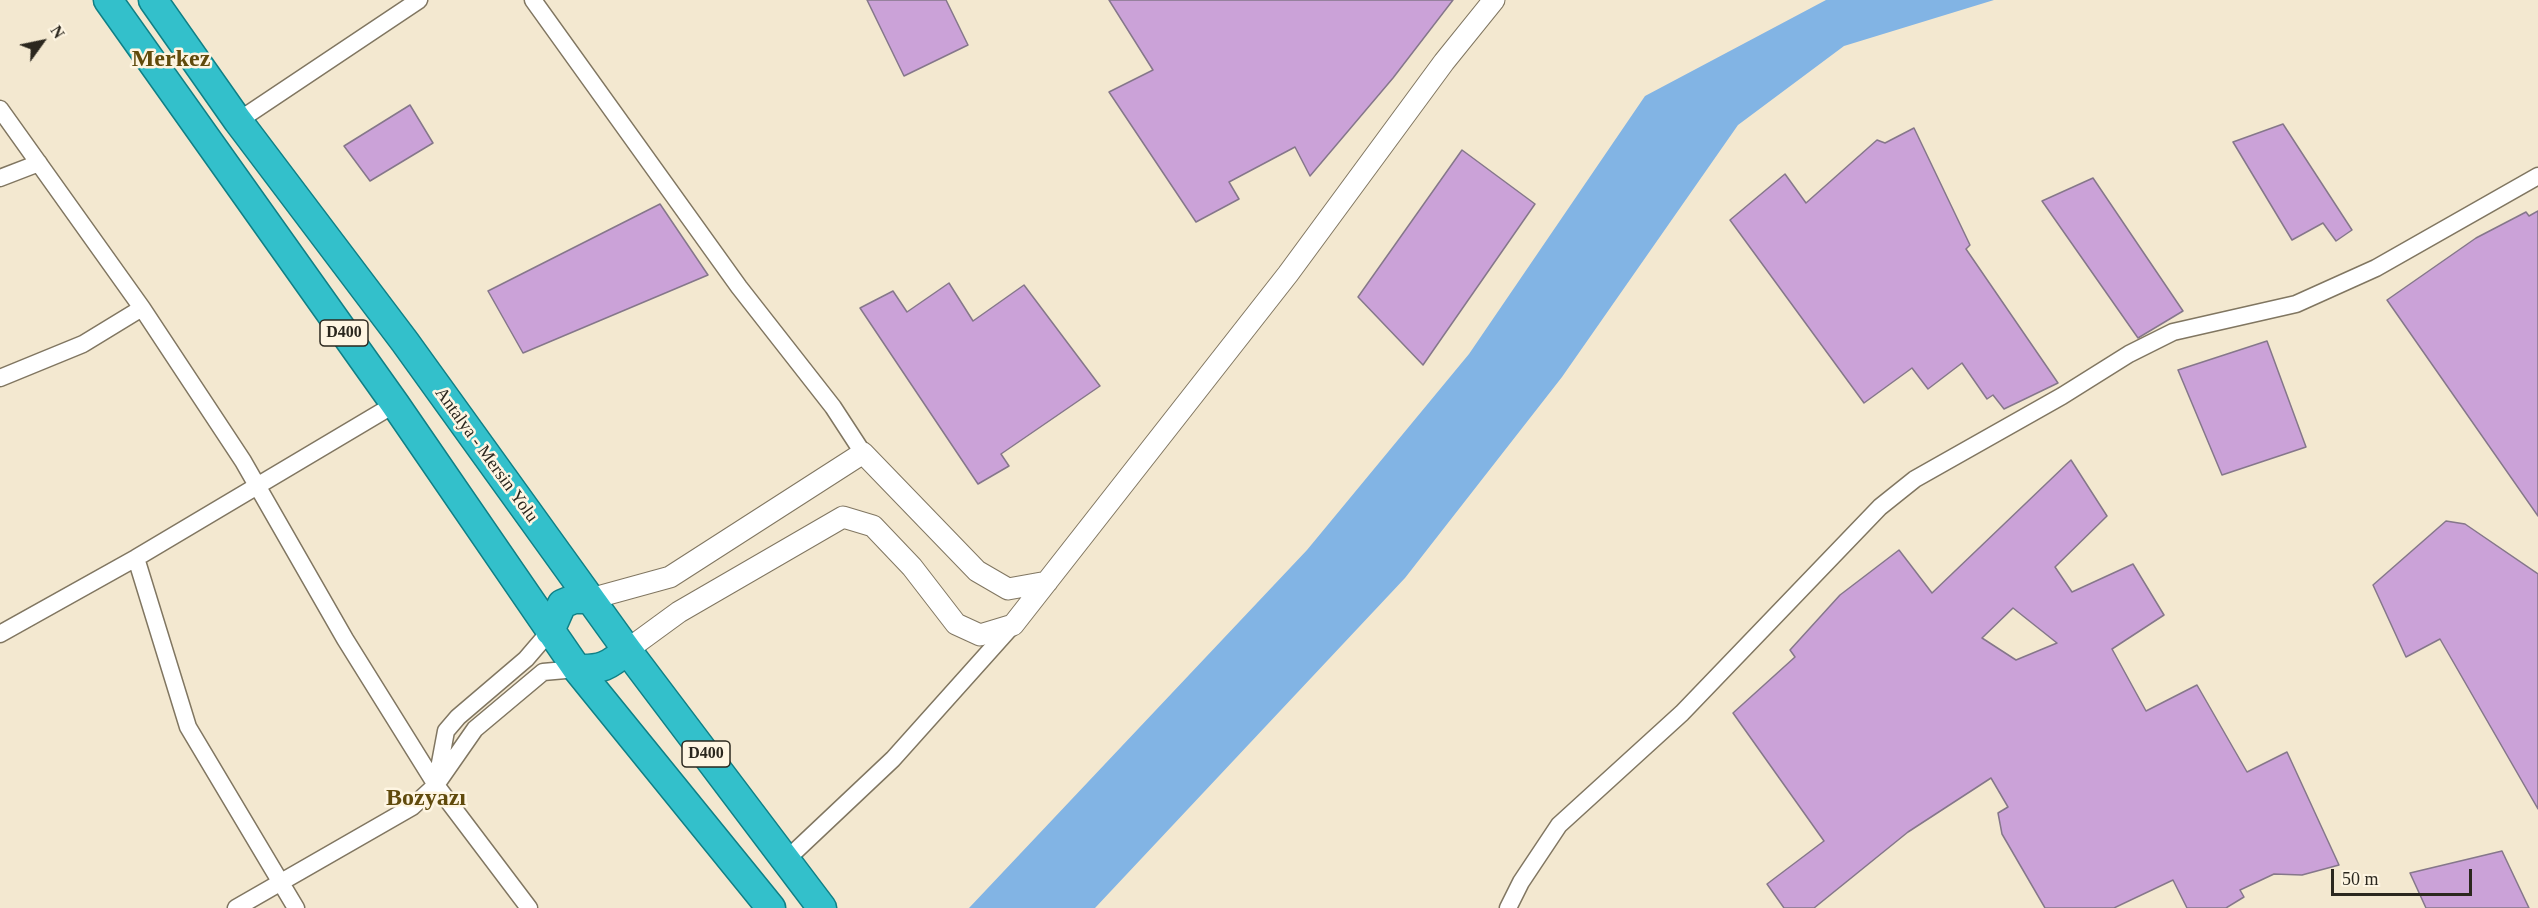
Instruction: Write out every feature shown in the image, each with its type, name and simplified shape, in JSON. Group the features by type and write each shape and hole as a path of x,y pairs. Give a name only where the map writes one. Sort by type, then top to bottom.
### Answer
{"highway":[{"name":"D400","path":"108,0 395,404 576,669 771,908"},
{"name":"Antalya - Mersin Yolu","path":"153,0 238,121 405,342 627,650 822,908"},
{"path":"550,631 562,604 574,599 590,598"},
{"path":"576,669 596,670 613,663 627,650"}],"street":[{"path":"238,121 419,0"},
{"path":"533,0 739,287 833,406 863,453 976,571 1008,589 1047,582"},
{"path":"787,859 893,759 1013,625 1288,274 1444,62 1494,0"},
{"path":"0,109 142,308 243,461 345,639 436,785 529,908"},
{"path":"0,178 39,163"},
{"path":"1508,908 1521,882 1559,825 1682,713 1880,507 1915,479 2062,396 2130,354 2174,332 2296,304 2376,268 2538,176"},
{"path":"0,378 83,344 142,308"},
{"path":"0,634 136,558 256,486 330,445 395,404"},
{"path":"590,598 670,577 863,453"},
{"path":"627,650 679,612 843,517 873,526 912,567 956,624 980,636 1013,625"},
{"path":"136,558 188,727 296,908"},
{"path":"436,785 446,731 458,717 525,659 550,631"},
{"path":"236,908 412,807 436,785 476,729 543,672 576,669"}],"water":[{"path":"1826,0 1994,0 1844,46 1738,125 1562,377 1405,578 1095,908 969,908 1307,550 1469,354 1645,96"}],"building":[{"path":"867,0 946,0 968,45 904,76"},
{"path":"1109,0 1453,0 1393,78 1310,176 1295,147 1229,182 1239,199 1196,222 1109,92 1153,70"},
{"path":"410,105 433,143 370,181 344,146"},
{"path":"2283,124 2352,230 2336,241 2323,223 2292,240 2233,142"},
{"path":"1914,128 1970,245 1966,249 2058,383 2004,409 1993,395 1987,399 1962,363 1928,389 1912,368 1864,403 1730,220 1785,174 1806,203 1877,140 1885,143"},
{"path":"1462,150 1535,204 1423,365 1358,297"},
{"path":"2093,178 2183,311 2138,338 2042,201"},
{"path":"660,204 708,275 523,353 488,291"},
{"path":"2538,211 2538,516 2387,300 2476,238 2526,212 2529,216"},
{"path":"949,283 973,321 1024,285 1100,386 1001,454 1009,466 978,484 860,308 893,291 907,312"},
{"path":"2267,341 2306,447 2222,475 2178,370"},
{"path":"2071,460 2107,516 2055,567 2072,592 2133,564 2164,615 2112,649 2146,711 2197,685 2247,772 2287,752 2339,865 2302,875 2274,874 2240,890 2244,897 2226,908 2187,908 2173,880 2114,908 2045,908 2002,834 1998,813 2008,807 1991,778 1908,832 1814,908 1784,908 1767,884 1824,841 1733,713 1795,657 1790,650 1840,595 1899,550 1932,593","holes":["2013,608 2057,643 2016,660 1982,638"]},
{"path":"2446,521 2465,524 2538,574 2538,809 2440,639 2406,657 2373,585"},
{"path":"2502,851 2529,908 2426,908 2410,873"}],"district":[{"name":"Merkez","path":"171,60"},
{"name":"Bozyazı","path":"426,799"}]}
